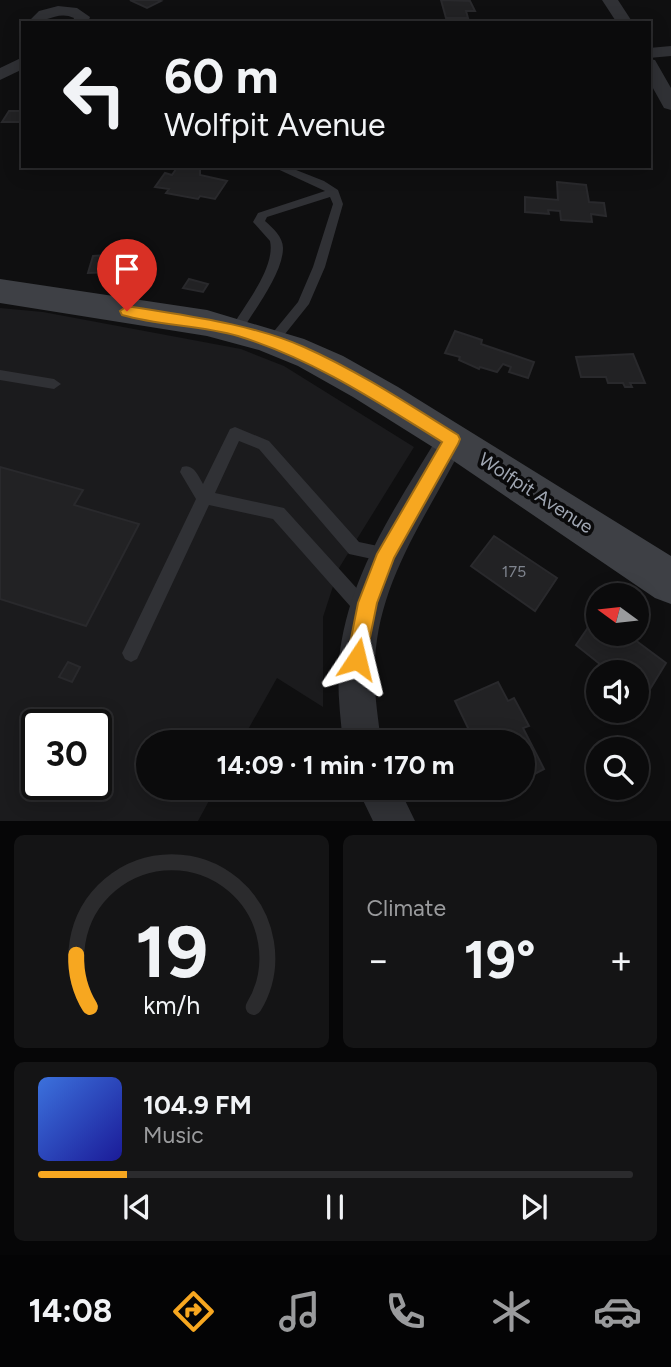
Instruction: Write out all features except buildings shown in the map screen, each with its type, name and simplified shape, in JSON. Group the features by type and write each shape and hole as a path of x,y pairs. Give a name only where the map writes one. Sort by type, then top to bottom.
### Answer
{"street":[{"path":"610,0 624,21"},
{"path":"37,21 47,13 61,10 80,14 81,21"},
{"path":"651,52 671,51"},
{"path":"0,75 21,63"},
{"path":"651,68 671,104"},
{"name":"Wolfpit Avenue","path":"0,291 236,330 272,341 352,378 452,439 671,582"},
{"path":"361,730 357,659 367,603 386,554 452,439"},
{"path":"384,800 395,821"}],"lane":[{"path":"272,341 303,304 338,204 334,192 320,183 281,168"},
{"path":"236,330 273,263 277,250 276,240 267,227 259,222 262,215 334,192"},
{"path":"0,375 54,384"},
{"path":"131,653 235,433 264,445 355,549 386,554"},
{"path":"187,472 203,497 278,513 356,600 367,603"}],"shaded area":[{"path":"0,308 43,312 241,349 284,366 414,447 339,568 323,617 323,707 277,678 248,730 136,730 136,800 209,800 198,821 0,821"}],"route":[{"path":"127,311 236,330 297,350 352,378 452,439 386,554 367,603 357,659"}]}
